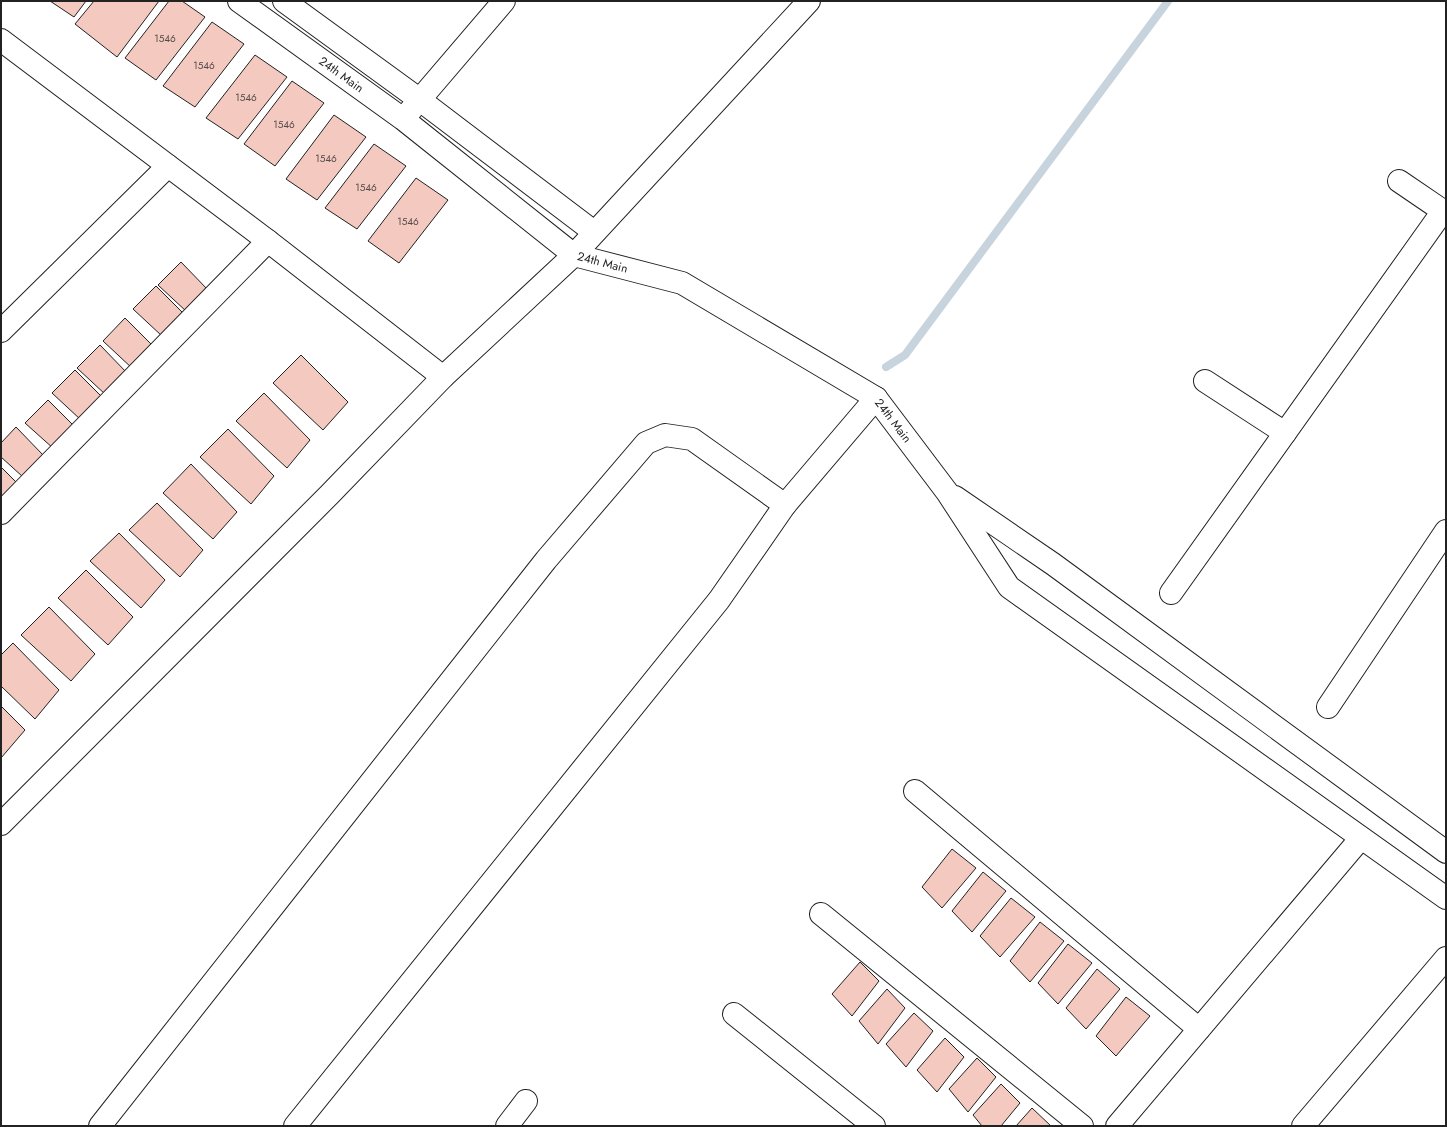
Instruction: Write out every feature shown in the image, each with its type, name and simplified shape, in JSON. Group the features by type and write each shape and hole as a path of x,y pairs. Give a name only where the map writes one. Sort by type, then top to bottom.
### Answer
{"street":[{"name":"24th Main","path":"239,1 403,119 574,255 682,282 876,398 947,492"},
{"path":"284,1 420,100 594,232"},
{"path":"403,119 504,1"},
{"path":"2,820 330,494 443,377 574,255 809,1"},
{"path":"1,40 268,241 443,377"},
{"path":"1,331 168,166"},
{"path":"1171,593 1445,212 1399,181"},
{"path":"1,513 268,241"},
{"path":"1205,381 1285,433"},
{"path":"295,1126 719,600 785,504 876,398"},
{"path":"100,1126 541,566 646,443 665,435 692,439 785,504"},
{"path":"947,492 1009,587 1446,898"},
{"path":"947,492 1053,564 1446,852"},
{"path":"1328,707 1446,531"},
{"path":"915,791 1199,1029"},
{"path":"1117,1126 1361,838"},
{"path":"821,914 1082,1126"},
{"path":"1303,1126 1446,958"},
{"path":"734,1014 874,1126"},
{"path":"507,1126 526,1101"}],"building":[{"path":"50,1 86,1 74,17"},
{"path":"94,1 159,1 117,57 75,24"},
{"path":"169,1 182,1 205,17 156,80 125,58"},
{"path":"212,22 244,44 195,107 163,86"},
{"path":"255,55 287,77 238,139 206,118"},
{"path":"292,81 324,103 275,166 244,144"},
{"path":"334,115 366,137 317,200 286,179"},
{"path":"374,144 406,166 357,229 325,208"},
{"path":"416,178 448,200 399,263 368,241"},
{"path":"181,262 209,291 187,312 158,285"},
{"path":"156,286 184,314 162,336 133,309"},
{"path":"125,318 154,347 133,369 103,341"},
{"path":"100,345 128,374 106,395 77,368"},
{"path":"301,355 348,402 323,430 273,383"},
{"path":"75,370 103,398 81,420 52,393"},
{"path":"264,393 310,440 287,468 236,421"},
{"path":"48,400 76,428 54,449 25,423"},
{"path":"16,427 44,456 23,477 1,457 1,443"},
{"path":"228,429 274,476 251,504 200,457"},
{"path":"191,464 237,512 213,539 163,493"},
{"path":"1,467 17,483 1,498"},
{"path":"157,503 203,550 180,577 129,530"},
{"path":"119,533 165,580 141,608 90,561"},
{"path":"86,570 133,617 108,645 58,598"},
{"path":"49,607 95,654 71,681 21,635"},
{"path":"13,643 59,690 35,719 1,686 1,655"},
{"path":"1,706 25,730 1,758"},
{"path":"952,849 976,868 942,908 922,887"},
{"path":"983,872 1006,891 972,932 952,911"},
{"path":"1011,898 1035,917 1000,957 980,936"},
{"path":"1040,922 1064,941 1030,982 1010,961"},
{"path":"1068,944 1092,963 1058,1004 1038,983"},
{"path":"860,962 879,981 852,1016 832,994"},
{"path":"1097,969 1120,989 1086,1029 1066,1008"},
{"path":"887,989 905,1008 878,1044 859,1021"},
{"path":"1126,997 1150,1016 1116,1056 1096,1036"},
{"path":"914,1013 933,1031 906,1067 886,1044"},
{"path":"945,1038 964,1057 937,1092 917,1070"},
{"path":"977,1058 996,1077 968,1112 949,1089"},
{"path":"1001,1084 1020,1103 1001,1126 982,1126 973,1115"},
{"path":"1032,1108 1051,1126 1016,1126"}],"waterway":[{"path":"886,367 905,355 1168,1"}]}
